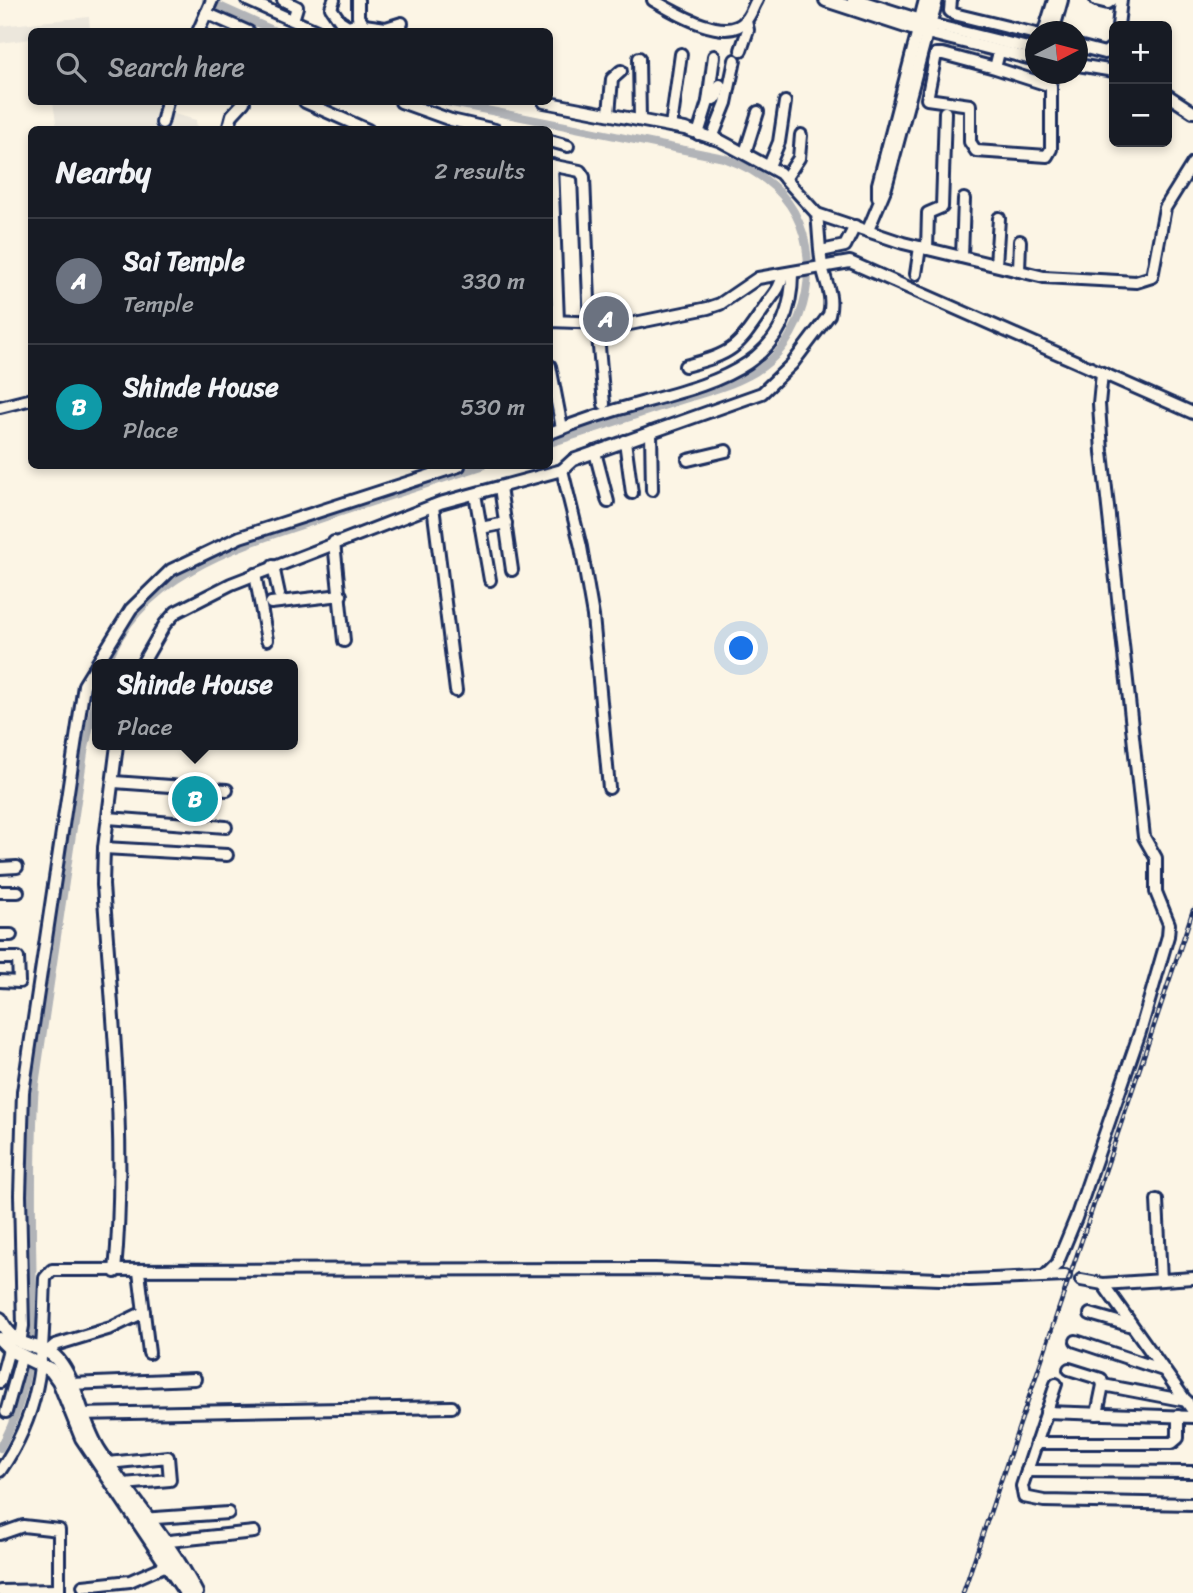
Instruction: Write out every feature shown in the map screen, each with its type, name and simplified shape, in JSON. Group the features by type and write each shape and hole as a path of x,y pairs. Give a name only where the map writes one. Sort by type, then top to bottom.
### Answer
{"main road":[{"path":"826,0 924,27"},
{"path":"854,0 924,27"},
{"path":"924,27 926,0"},
{"path":"924,27 936,0"},
{"path":"0,1318 11,1337 59,1381 143,1519"},
{"path":"28,1350 60,1362 70,1384 87,1446 196,1593"},
{"path":"159,1542 186,1593"}],"street":[{"path":"247,0 310,28"},
{"path":"283,0 297,8 293,20"},
{"path":"334,0 331,8 340,21 348,26 362,22"},
{"path":"358,0 358,17 370,27 386,28 402,23"},
{"path":"653,0 693,23 732,27 746,21 757,0"},
{"path":"951,0 950,11 954,14 1025,32"},
{"path":"1047,21 1054,0"},
{"path":"1056,21 1062,0"},
{"path":"1096,0 1108,3 1112,0"},
{"path":"1119,21 1121,0"},
{"path":"200,28 209,7 243,28"},
{"path":"712,138 726,103 738,55 748,30 746,21"},
{"path":"924,27 1025,48"},
{"path":"924,27 1025,58"},
{"path":"868,230 877,200 886,187 895,133 924,27"},
{"path":"1088,49 1105,53 1109,50"},
{"path":"995,68 999,52"},
{"path":"939,53 995,68 1052,86 1051,149 1047,156 976,151 971,142 970,106 927,99 932,67 939,53"},
{"path":"671,126 681,54"},
{"path":"698,134 708,102 714,56"},
{"path":"639,58 640,120"},
{"path":"1088,67 1109,70"},
{"path":"609,114 612,79 621,71"},
{"path":"708,102 717,97 720,85"},
{"path":"1172,98 1193,112"},
{"path":"769,166 779,142 785,102"},
{"path":"553,104 671,126 712,138 769,166 785,179 817,214 924,248 1072,281 1136,282 1152,277 1165,208 1193,163"},
{"path":"162,123 166,105"},
{"path":"229,126 232,115 241,105"},
{"path":"312,105 359,126"},
{"path":"409,105 477,126"},
{"path":"745,153 758,112"},
{"path":"916,274 924,248 928,213 942,207 945,112"},
{"path":"785,179 799,158 801,135"},
{"path":"553,142 568,146"},
{"path":"553,165 580,171 584,177 593,325 604,404"},
{"path":"962,257 964,199"},
{"path":"817,214 821,251"},
{"path":"996,265 999,218"},
{"path":"685,366 721,354 740,344 779,289 821,251 842,249 855,226"},
{"path":"1019,271 1020,241"},
{"path":"553,269 554,321 593,325 631,324 708,308 720,304 758,278 850,262 1193,414"},
{"path":"553,432 677,394 744,368 759,355 786,319 802,271"},
{"path":"145,659 164,624 176,612 273,566 433,506 562,470 573,460 745,401 769,387 792,364 829,314 831,295 802,271"},
{"path":"1046,1275 1057,1264 1076,1218 1140,1032 1170,928 1156,892 1156,858 1144,837 1102,452 1099,402 1102,373"},
{"path":"553,382 562,428"},
{"path":"0,407 28,400"},
{"path":"651,432 652,490"},
{"path":"625,441 632,493"},
{"path":"688,460 726,451"},
{"path":"595,452 608,502"},
{"path":"100,659 131,609 171,569 240,537 450,469"},
{"path":"562,470 581,547 593,616 609,788"},
{"path":"500,487 512,570"},
{"path":"475,494 490,580"},
{"path":"433,506 456,691"},
{"path":"481,528 506,523"},
{"path":"334,542 344,641"},
{"path":"273,566 279,594"},
{"path":"255,574 267,640"},
{"path":"271,603 341,595"},
{"path":"0,1471 34,1407 23,1326 20,1195 23,1092 84,685 92,672"},
{"path":"115,1272 121,1209 120,1138 103,885 104,848 117,750"},
{"path":"114,782 227,790"},
{"path":"108,818 226,827"},
{"path":"104,848 227,855"},
{"path":"0,868 17,867"},
{"path":"0,892 18,892"},
{"path":"0,958 19,958 19,982 0,981"},
{"path":"1157,1200 1161,1280"},
{"path":"6,1412 28,1350 47,1273 56,1270 139,1272 404,1267 655,1269 969,1280 1065,1276"},
{"path":"139,1272 149,1353"},
{"path":"1081,1280 1103,1284 1193,1278"},
{"path":"1103,1284 1191,1410"},
{"path":"0,1382 28,1350 100,1332 144,1312"},
{"path":"1090,1314 1132,1326"},
{"path":"1076,1341 1164,1370"},
{"path":"1069,1369 1102,1380 1097,1414"},
{"path":"70,1384 195,1379"},
{"path":"1055,1384 1027,1471 1022,1492 1027,1499 1193,1504"},
{"path":"1103,1385 1191,1410"},
{"path":"77,1414 452,1407"},
{"path":"1046,1412 1178,1416 1191,1410"},
{"path":"1036,1443 1172,1443 1178,1438 1178,1416"},
{"path":"108,1464 168,1457 170,1480 123,1484"},
{"path":"1027,1471 1193,1472"},
{"path":"143,1519 229,1513"},
{"path":"0,1534 23,1526 59,1530 59,1592 0,1591"},
{"path":"159,1542 254,1532"},
{"path":"83,1586 130,1581 169,1564"}],"shaded area":[{"path":"89,17 90,28 28,28 28,39 0,43 0,26"},
{"path":"53,105 161,105 160,110 196,120 197,126 57,126"}],"waterway":[{"path":"206,0 268,28"},
{"path":"462,105 724,158 753,172 778,190 796,215 802,230 808,264 804,299 792,333 770,361 745,378 723,387 553,442"},
{"path":"110,659 123,632 145,605 171,583 202,564 269,536 473,469"},
{"path":"0,1448 12,1424 27,1373 33,1294 32,1143 35,1085 84,753 92,715"}],"railway":[{"path":"963,1593 1193,910"}],"place":[{"name":"Sai Temple","path":"606,319"},
{"name":"Shinde House","path":"195,799"}]}
